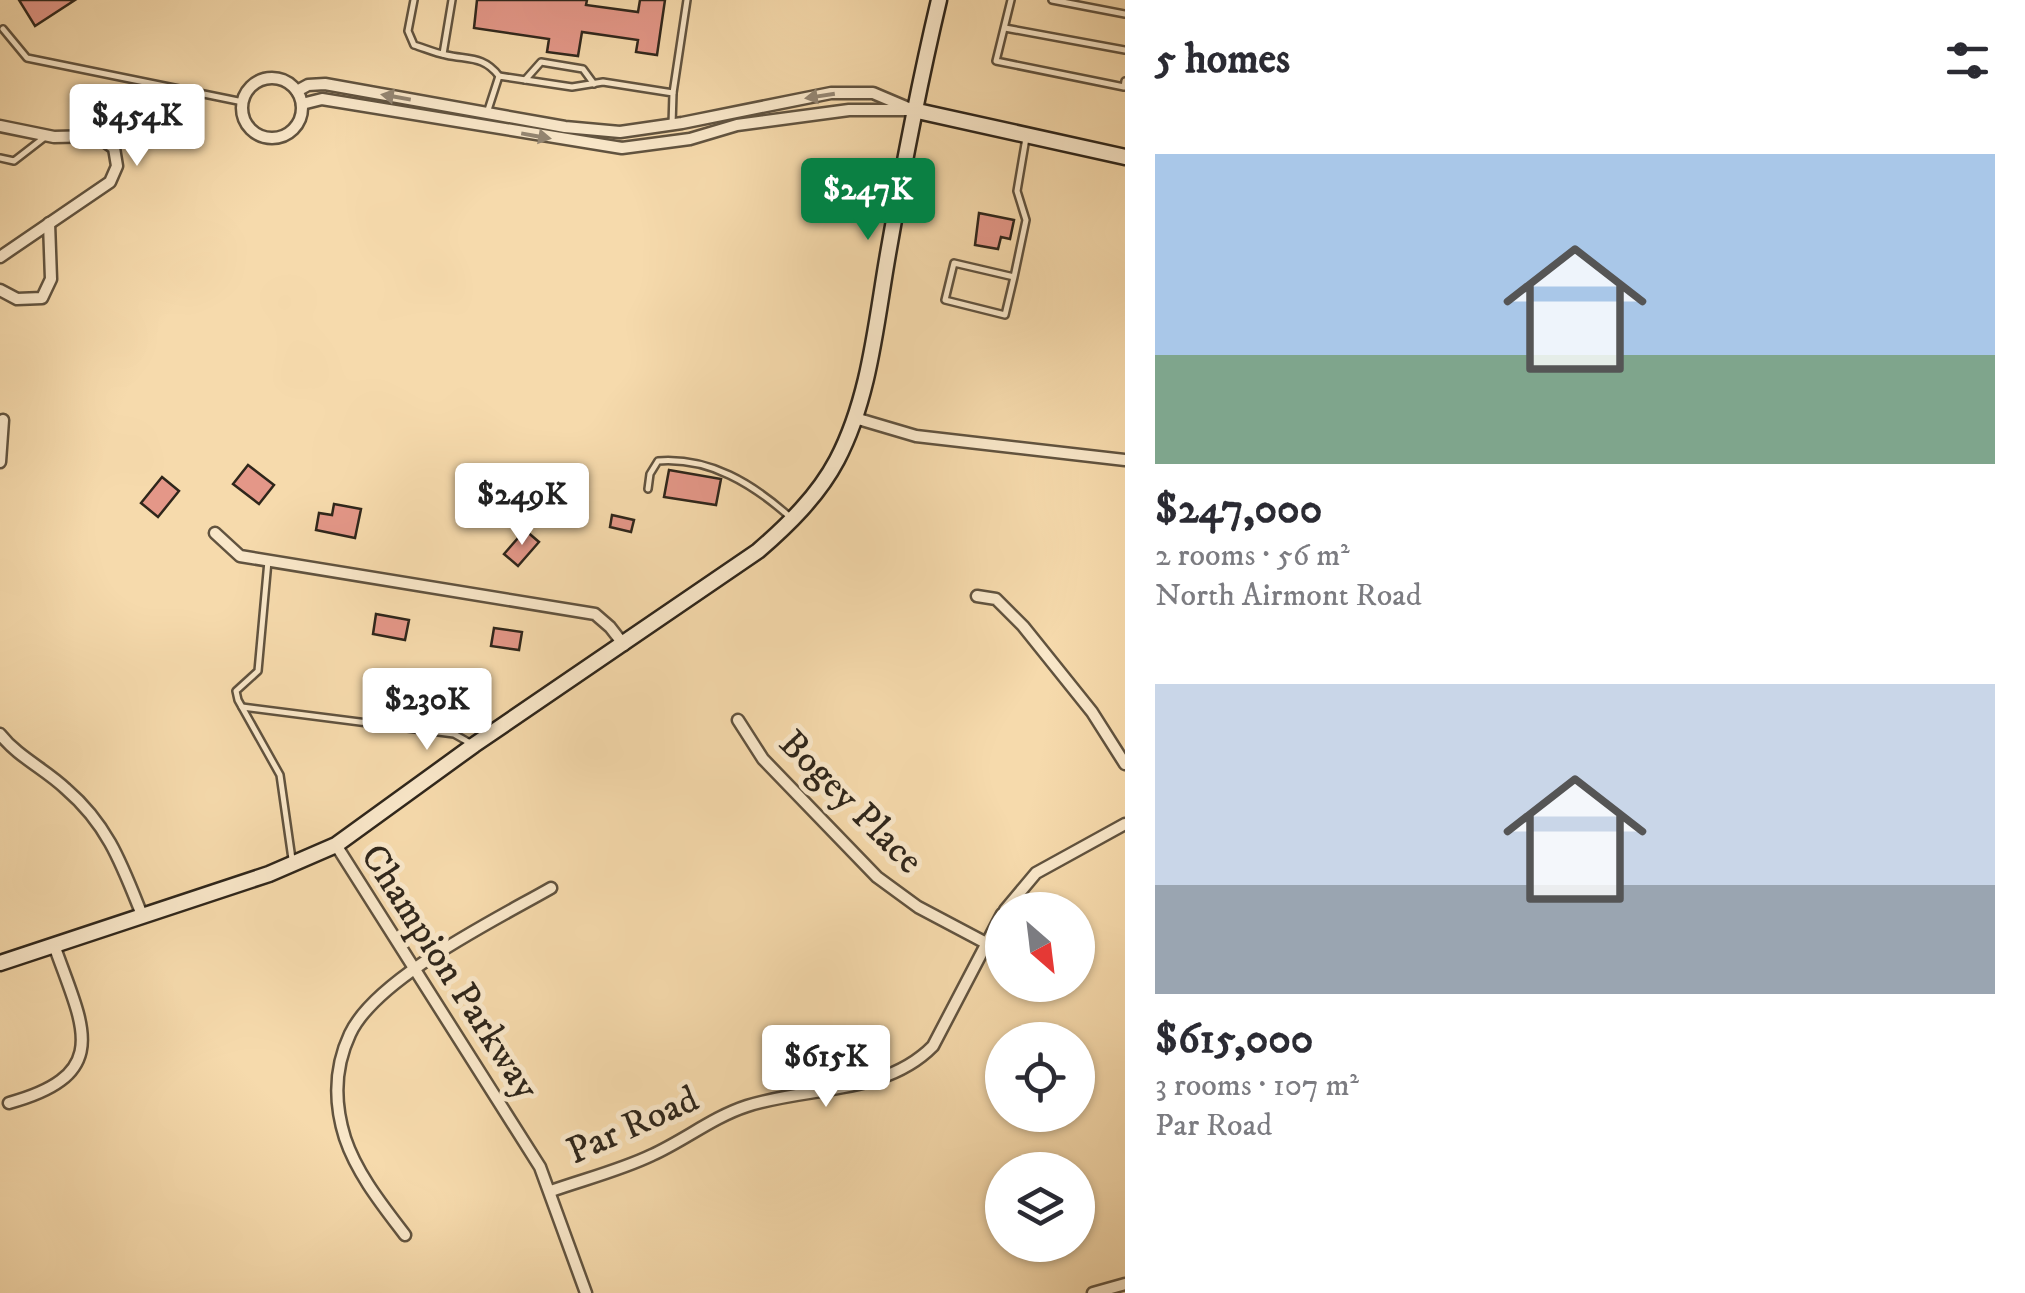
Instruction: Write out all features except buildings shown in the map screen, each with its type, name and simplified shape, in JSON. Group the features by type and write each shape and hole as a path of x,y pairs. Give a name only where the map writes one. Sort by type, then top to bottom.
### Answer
{"street":[{"path":"0,963 293,865 336,845 758,551 792,518 824,482 855,418 870,359 914,110 939,0"},
{"path":"270,78 297,91 301,115 284,136 268,138 248,126 243,102 250,88 270,78"},
{"path":"297,91 308,85 325,84 565,127 623,132 831,93 890,97 914,110"},
{"path":"302,104 322,99 622,148 690,138 737,125 849,110 914,110 1125,157"},
{"path":"430,118 433,104"},
{"path":"734,112 737,125"},
{"path":"0,126 47,136 97,136 114,148 118,166 110,182 0,256"},
{"path":"622,148 623,132"},
{"path":"0,290 17,299 42,298 50,278 50,223"},
{"path":"855,418 916,436 1125,460"},
{"path":"0,462 4,420"},
{"path":"215,532 240,556 595,614 624,645"},
{"path":"976,596 996,600 1023,626 1092,712 1125,764"},
{"name":"Bogey Place","path":"738,720 762,759 877,877 918,907 985,942"},
{"path":"0,734 97,818 142,915"},
{"name":"Par Road","path":"1020,892 1036,873 1125,824"},
{"name":"Champion Parkway","path":"336,845 540,1167 552,1191 586,1293"},
{"path":"405,1235 374,1193 346,1142 336,1095 338,1067 350,1032 366,1011 415,967 552,888"},
{"path":"9,1103 52,1088 78,1065 82,1026 54,944"},
{"name":"Par Road","path":"552,1191 651,1156 724,1115 750,1105 874,1080 916,1064 933,1046 985,945"},
{"path":"1094,1293 1125,1284"}],"lane":[{"path":"414,0 408,31 414,45 481,60 499,76 572,87 603,82 673,93"},
{"path":"443,54 452,0"},
{"path":"672,124 687,0"},
{"path":"1011,0 996,61 1124,87 1125,81"},
{"path":"1052,0 1125,14"},
{"path":"1004,28 1125,50"},
{"path":"3,29 27,58 243,102"},
{"path":"526,80 541,62 583,69 594,84"},
{"path":"487,113 499,76"},
{"path":"1014,276 954,263 945,300 1005,314 1014,276 1026,220 1017,192 1027,135"},
{"path":"0,158 14,161 47,136"},
{"path":"648,489 650,474 658,462 676,462 732,476 761,490 792,518"},
{"path":"268,561 260,662 254,677 236,691 280,775 293,865"},
{"path":"242,707 454,734 474,746"}]}
